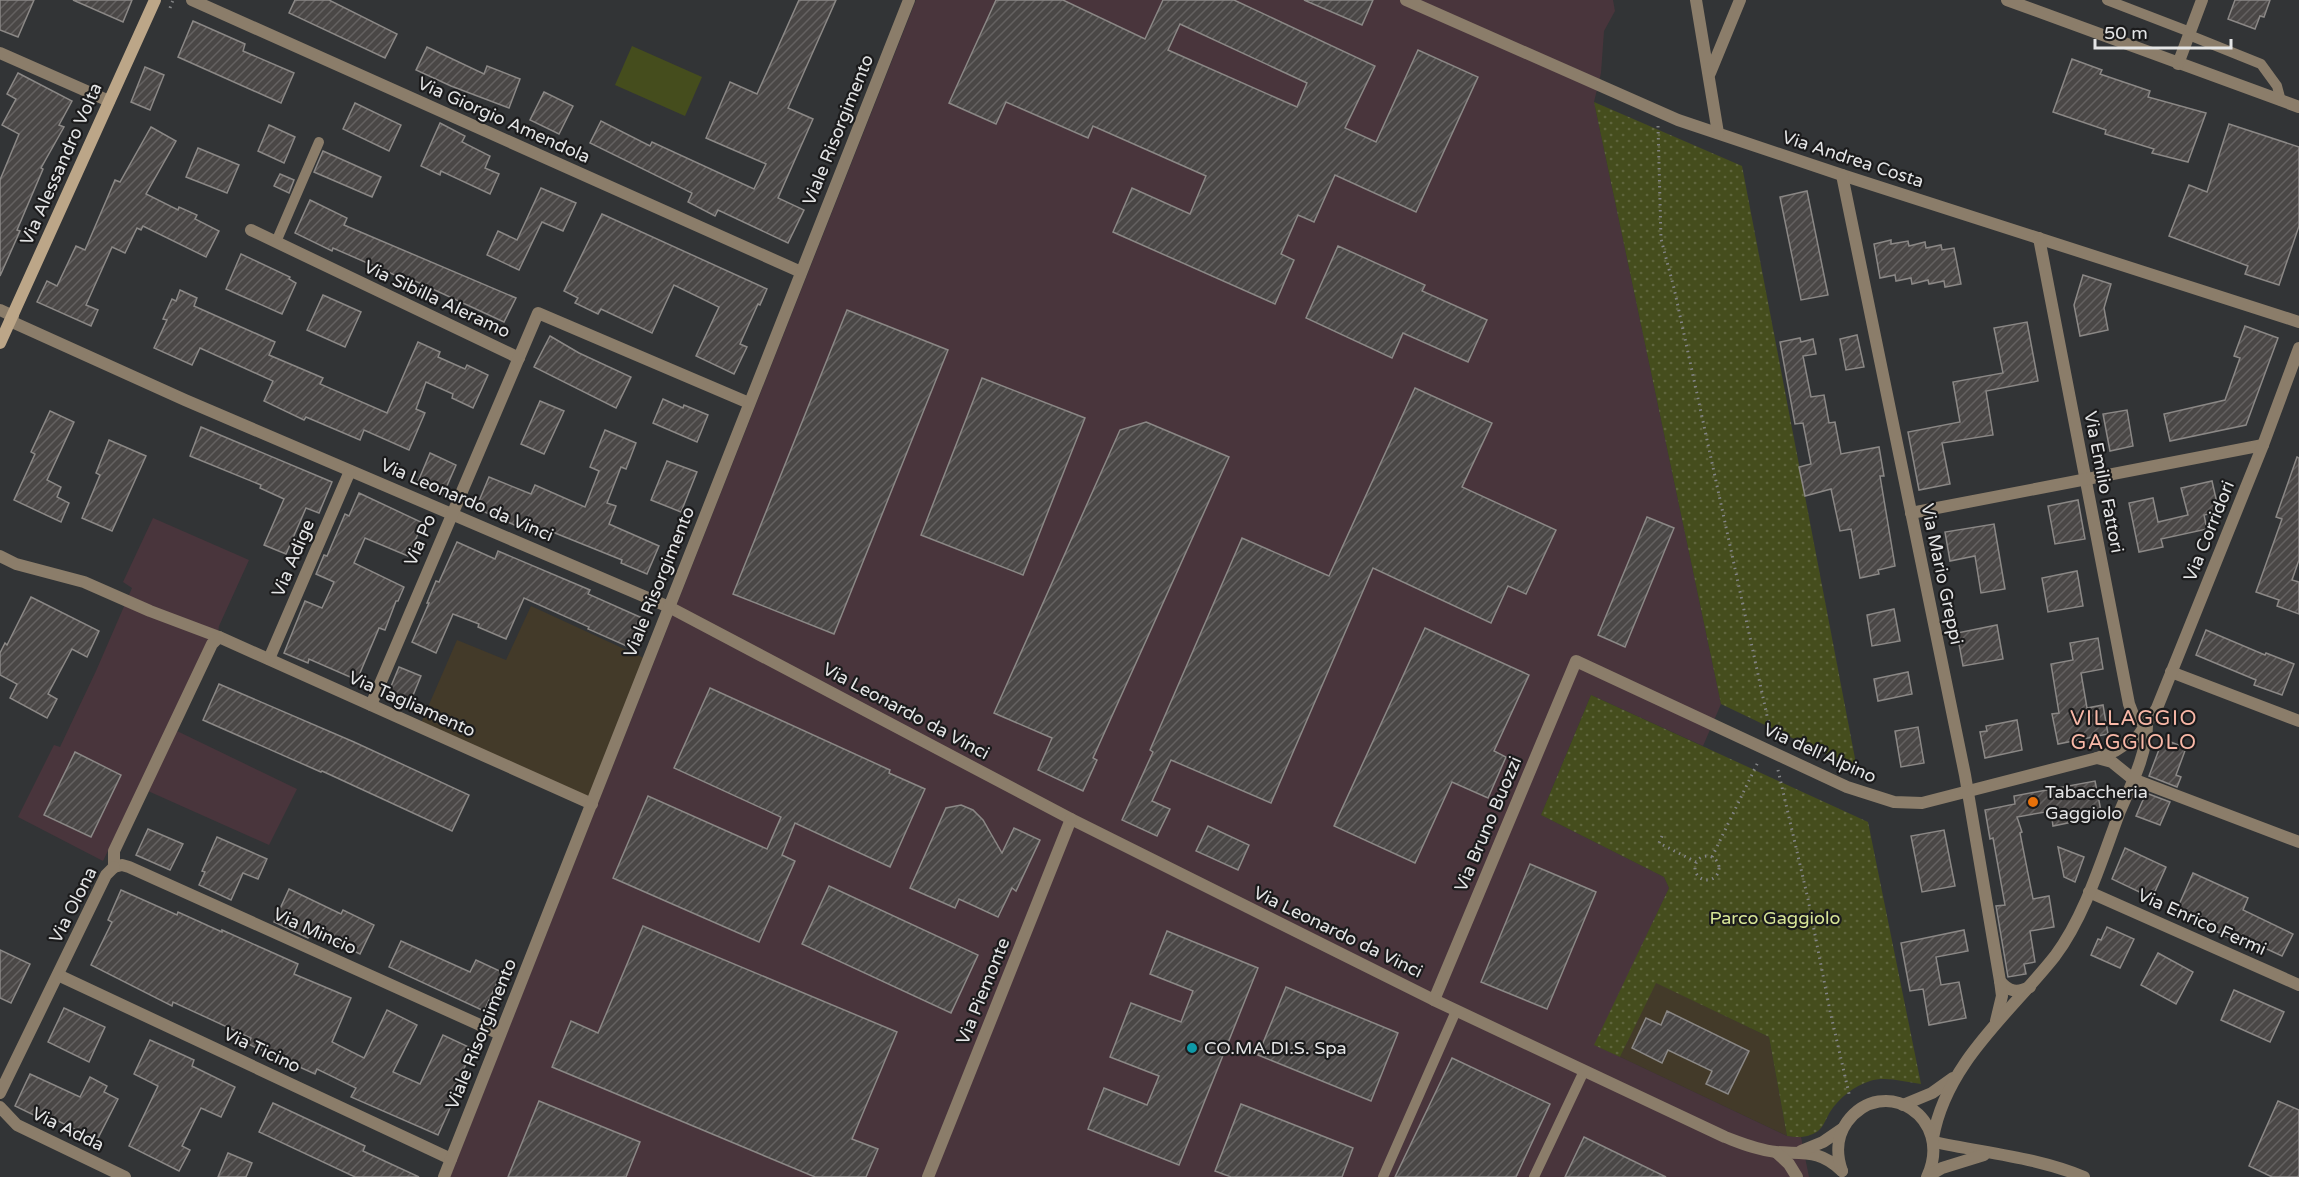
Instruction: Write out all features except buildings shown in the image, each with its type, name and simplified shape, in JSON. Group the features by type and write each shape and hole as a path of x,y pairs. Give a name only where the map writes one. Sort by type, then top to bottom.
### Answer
{"street":[{"name":"Via Alessandro Volta","path":"0,343 155,0"},
{"name":"Via Giorgio Amendola","path":"192,0 801,272"},
{"name":"Viale Risorgimento","path":"444,1177 909,0"},
{"name":"Via Andrea Costa","path":"1406,0 1658,111 1718,133 2299,322"},
{"path":"1696,0 1718,133"},
{"path":"1709,74 1740,0"},
{"path":"2007,0 2299,107"},
{"path":"2178,64 2202,0"},
{"path":"0,53 109,102"},
{"name":"Via Mario Greppi","path":"1842,175 1968,791 2002,996 2001,1007 1991,1030"},
{"name":"Via Sibilla Aleramo","path":"251,230 519,358 538,313 749,403"},
{"name":"Via Emilio Fattori","path":"2038,238 2128,704 2134,717 2147,725"},
{"name":"Via Leonardo da Vinci","path":"0,310 11,319 185,400 669,607 1071,819 1456,1011 1584,1071 1725,1137 1754,1148 1776,1152 1801,1152 1831,1160 1844,1174"},
{"name":"Via Corridori","path":"2147,725 2157,708 2263,445 2299,348"},
{"name":"Via Po","path":"370,705 519,358"},
{"path":"1911,513 2263,445"},
{"name":"Via Adige","path":"269,659 350,471"},
{"path":"0,556 16,564 84,582 150,611 219,637"},
{"name":"Via Tagliamento","path":"219,637 592,804"},
{"name":"Via Olona","path":"0,1094 106,875 114,867 114,851 212,644 219,637"},
{"name":"Via dell'Alpino","path":"1576,661 1855,790 1894,802 1922,803 2097,758 2128,744 2147,725"},
{"name":"Via Bruno Buozzi","path":"1434,1000 1576,661"},
{"path":"2171,672 2299,721"},
{"path":"1927,1177 1933,1163 1934,1140 1941,1104 1954,1077 2063,945 2090,892 2133,779 2146,739 2147,725"},
{"path":"2097,758 2112,762 2133,779 2299,842"},
{"name":"Via Piemonte","path":"928,1177 1071,819"},
{"name":"Via Mincio","path":"114,867 122,865 129,867 500,1034"},
{"name":"Via Enrico Fermi","path":"2090,892 2299,985"},
{"name":"Via Ticino","path":"58,975 451,1159"},
{"path":"2000,981 2011,990 2030,987"},
{"path":"1903,1105 1932,1093 1954,1077"},
{"path":"1844,1174 1839,1164 1838,1144 1842,1129 1853,1114 1868,1105 1881,1102 1911,1108 1923,1118 1934,1140"},
{"name":"Via Adda","path":"0,1107 16,1125 125,1177"},
{"name":"Via Leonardo da Vinci","path":"1801,1152 1823,1142 1842,1129"},
{"path":"1934,1140 1988,1154 2036,1160 2084,1177"},
{"path":"1776,1152 1789,1164 1797,1177"},
{"path":"1927,1177 1942,1168 1988,1154"}],"lane":[{"path":"2107,0 2261,64 2277,86 2281,101"},
{"path":"276,242 319,142"},
{"path":"1383,1177 1456,1011"},
{"path":"1534,1177 1584,1071"}],"path":[{"path":"1658,111 1661,239 1735,562 1770,750 1808,899 1853,1114"},
{"path":"1712,857 1770,750"},
{"path":"1662,836 1659,843 1696,862"},
{"path":"1702,857 1712,857 1719,868 1716,876 1710,880 1702,879 1696,874 1696,862 1702,857"}],"shaded area":[{"path":"916,0 1613,0 1615,11 1604,31 1601,73 1594,102 1721,704 1703,746 1591,695 1541,815 1664,877 1669,888 1595,1045 1787,1136 1801,1137 1809,1177 450,1177"},
{"path":"153,518 249,560 219,626 216,647 177,731 297,789 269,845 139,787 103,861 18,817 54,745 60,747 96,671 132,588 123,582"},
{"path":"531,606 646,659 591,800 421,723 457,640 506,660"},
{"path":"1655,982 1769,1037 1787,1136 1620,1057"}],"green space":[{"path":"632,46 702,77 685,116 615,85"},
{"path":"1594,102 1742,166 1857,769 1721,704"},
{"name":"Parco Gaggiolo","path":"1591,695 1868,822 1921,1084 1882,1079 1864,1083 1847,1093 1838,1102 1818,1131 1804,1137 1787,1136 1769,1037 1656,983 1620,1057 1594,1045 1669,888 1664,877 1541,815"}],"place":[{"name":"Tabaccheria Gaggiolo","path":"2033,802"},
{"name":"CO.MA.DI.S. Spa","path":"1192,1048"}],"district":[{"name":"VILLAGGIO GAGGIOLO","path":"2134,730"}]}
